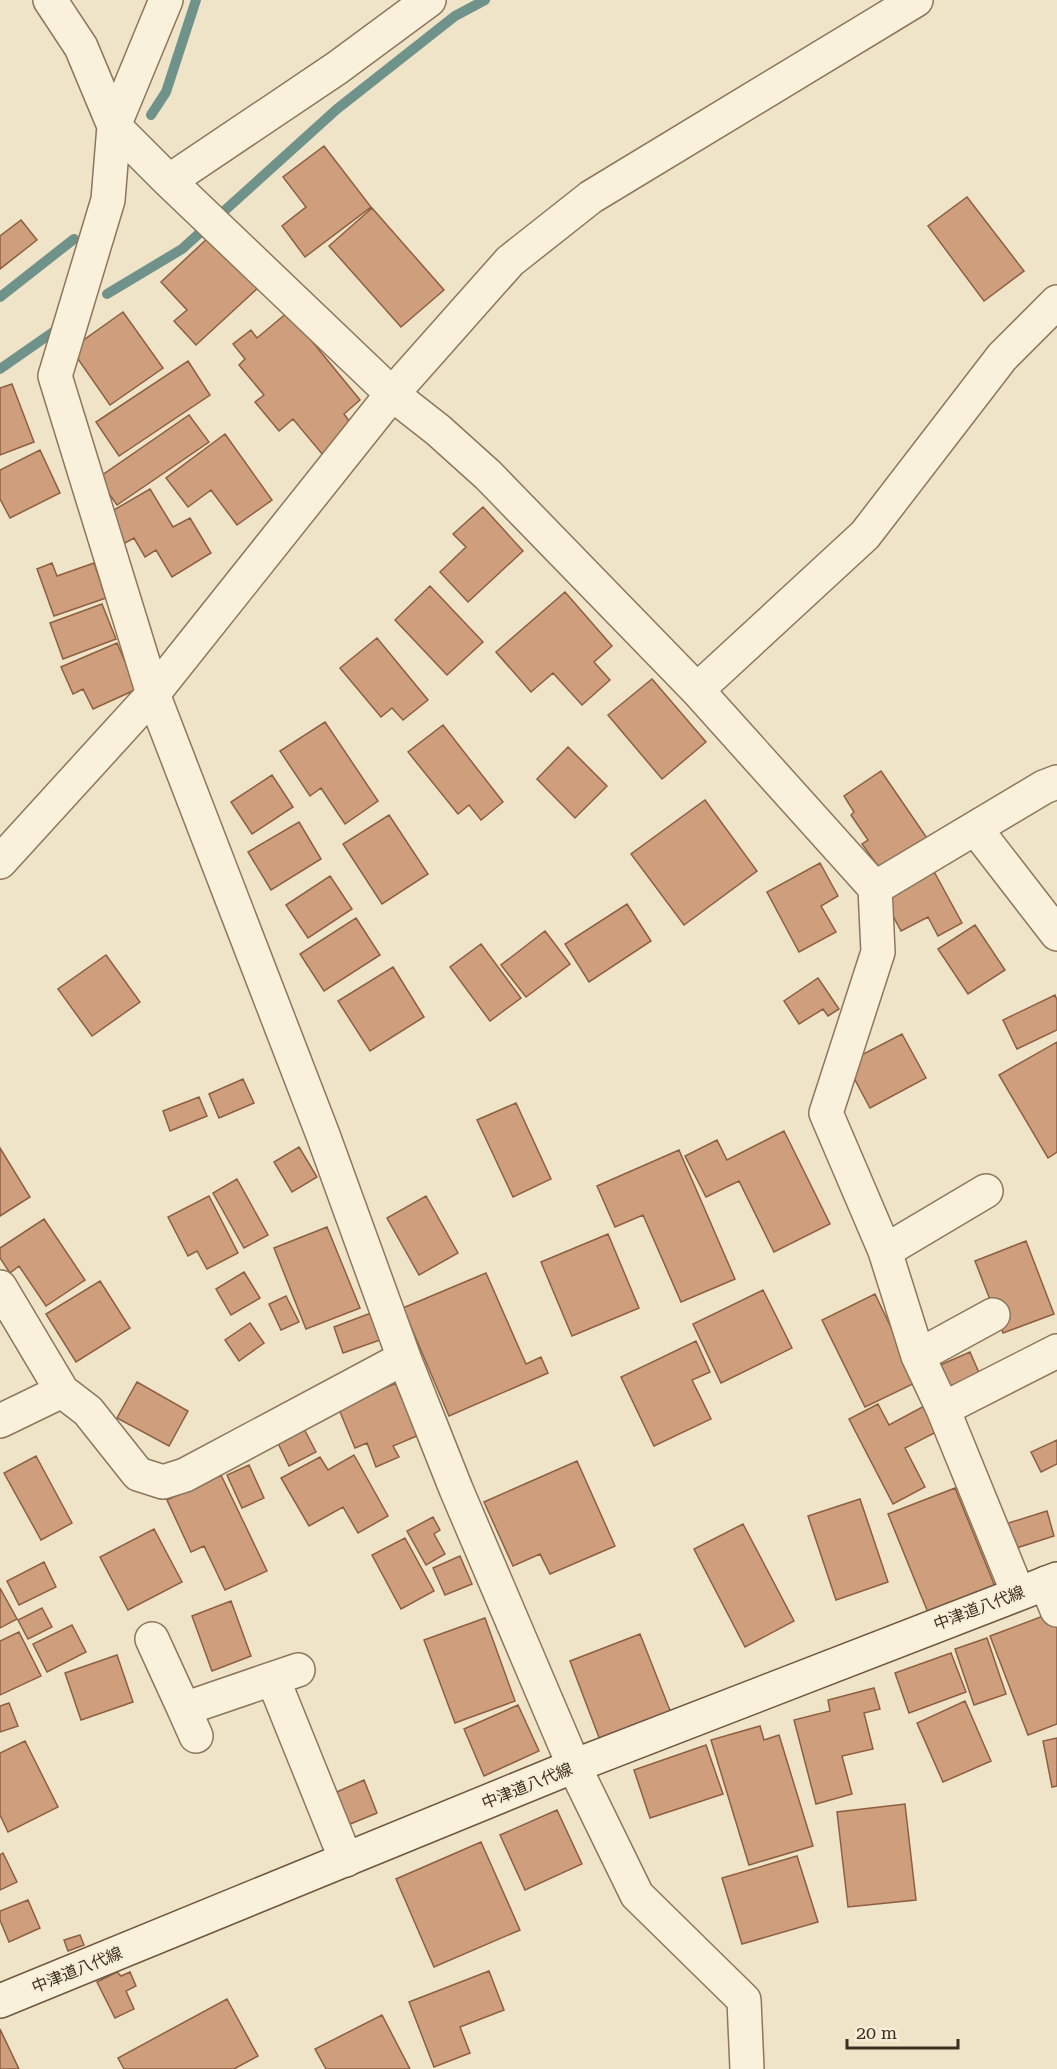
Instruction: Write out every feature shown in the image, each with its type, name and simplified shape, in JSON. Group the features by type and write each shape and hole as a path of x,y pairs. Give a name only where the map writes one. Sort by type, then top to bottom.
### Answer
{"street":[{"path":"50,0 81,46 114,126 392,394 438,430 488,475 697,690 875,888 878,951 826,1113 885,1251 918,1356 943,1409 1045,1591"},
{"path":"166,0 114,126 108,200 55,376 153,694 323,1135 404,1358 456,1489 574,1766 637,1895 744,2000 747,2069"},
{"path":"169,181 337,68 429,0"},
{"path":"0,862 153,694 392,394 510,261 591,197 916,0"},
{"path":"697,690 865,535 1002,357 1057,302"},
{"path":"875,888 1044,786 1057,782"},
{"path":"975,828 1057,934"},
{"path":"885,1251 986,1191"},
{"path":"0,1287 62,1391 88,1411 138,1474 163,1482 184,1475 404,1358"},
{"path":"918,1356 993,1315"},
{"path":"943,1409 1057,1351"},
{"path":"0,1421 62,1391"},
{"name":"中津道八代線","path":"0,2001 574,1766 1045,1591"},
{"path":"152,1639 190,1723 285,1675 346,1860"}],"building":[{"path":"324,146 371,207 305,257 282,226 306,207 283,177"},
{"path":"967,197 1024,271 984,301 928,226"},
{"path":"372,208 444,290 401,327 329,246"},
{"path":"21,220 37,240 0,269 0,236"},
{"path":"210,236 258,288 196,345 174,321 187,310 161,282"},
{"path":"123,312 163,368 110,405 71,349"},
{"path":"288,312 360,400 344,414 355,429 323,455 293,419 279,431 255,402 264,395 239,365 245,359 233,344 251,330 257,338"},
{"path":"188,361 210,395 119,456 96,422"},
{"path":"12,384 34,442 0,455 0,388"},
{"path":"189,415 209,442 117,505 98,478"},
{"path":"225,434 272,500 237,525 211,490 188,507 166,478"},
{"path":"40,450 60,493 10,518 0,499 0,470"},
{"path":"150,489 173,527 190,518 211,553 172,577 156,550 145,557 134,538 125,543 107,514"},
{"path":"483,507 523,551 468,602 440,572 466,547 453,534"},
{"path":"52,563 57,576 94,563 106,598 54,616 37,569"},
{"path":"430,586 483,642 447,675 395,620"},
{"path":"565,592 612,646 594,662 610,680 582,705 553,673 531,692 496,652"},
{"path":"102,604 116,639 63,659 50,623"},
{"path":"377,638 428,700 403,720 392,708 381,717 340,668"},
{"path":"117,643 137,689 93,709 83,689 73,694 61,667"},
{"path":"652,679 706,742 662,779 608,715"},
{"path":"325,722 378,801 345,824 321,788 310,796 280,751"},
{"path":"443,725 503,802 481,820 469,805 458,814 408,752"},
{"path":"568,747 607,786 575,818 537,779"},
{"path":"881,771 929,841 883,873 862,844 868,840 851,815 854,812 844,796"},
{"path":"272,775 293,807 252,834 231,802"},
{"path":"705,800 757,871 684,925 631,854"},
{"path":"389,815 428,874 382,904 343,844"},
{"path":"299,822 321,859 271,890 248,852"},
{"path":"820,863 838,896 821,906 836,932 799,952 767,892"},
{"path":"931,866 962,923 938,936 928,917 901,931 881,893"},
{"path":"330,876 352,909 308,938 286,905"},
{"path":"627,904 651,941 589,982 565,944"},
{"path":"356,918 380,955 324,991 300,954"},
{"path":"975,925 1005,970 968,994 938,949"},
{"path":"545,931 570,964 526,997 501,965"},
{"path":"481,944 521,998 490,1021 450,967"},
{"path":"106,955 140,1002 92,1036 58,989"},
{"path":"393,967 424,1017 370,1051 338,1001"},
{"path":"818,978 839,1009 828,1016 823,1009 799,1024 784,1001"},
{"path":"1055,995 1057,1030 1017,1049 1003,1020"},
{"path":"902,1034 926,1078 870,1108 846,1063"},
{"path":"1057,1042 1057,1152 1048,1158 999,1075"},
{"path":"243,1079 254,1103 219,1118 209,1094"},
{"path":"199,1097 207,1116 170,1131 163,1111"},
{"path":"516,1103 551,1179 513,1197 477,1120"},
{"path":"784,1131 830,1224 774,1252 739,1181 706,1197 685,1156 717,1140 727,1160"},
{"path":"299,1147 317,1177 292,1192 274,1162"},
{"path":"0,1148 30,1197 0,1216"},
{"path":"679,1150 735,1279 681,1302 643,1215 615,1227 597,1186"},
{"path":"237,1179 268,1235 244,1248 213,1193"},
{"path":"209,1196 238,1253 207,1269 197,1251 188,1256 168,1217"},
{"path":"426,1196 458,1253 419,1275 387,1218"},
{"path":"44,1219 85,1280 46,1306 19,1266 10,1273 0,1258 0,1248"},
{"path":"327,1227 360,1308 306,1329 274,1248"},
{"path":"608,1234 639,1308 572,1336 541,1262"},
{"path":"1026,1241 1054,1314 1003,1333 975,1261"},
{"path":"244,1272 260,1298 231,1315 216,1289"},
{"path":"486,1273 526,1364 541,1357 548,1373 449,1416 403,1308"},
{"path":"100,1281 130,1328 76,1362 46,1314"},
{"path":"763,1290 792,1348 721,1383 693,1324"},
{"path":"875,1294 917,1382 865,1407 822,1320"},
{"path":"286,1296 299,1322 281,1330 269,1304"},
{"path":"371,1313 380,1340 343,1353 334,1327"},
{"path":"250,1323 264,1343 239,1361 225,1340"},
{"path":"696,1341 710,1372 692,1380 711,1419 654,1446 621,1377"},
{"path":"970,1352 983,1382 944,1399 931,1369"},
{"path":"137,1382 188,1411 169,1446 117,1418"},
{"path":"397,1383 419,1435 393,1446 399,1457 376,1467 367,1443 355,1448 338,1407"},
{"path":"878,1404 889,1425 928,1404 942,1429 905,1448 925,1487 893,1504 849,1419"},
{"path":"302,1425 316,1452 289,1466 276,1439"},
{"path":"1057,1440 1057,1464 1041,1472 1031,1452"},
{"path":"354,1455 388,1516 358,1533 343,1507 309,1526 281,1478 320,1457 328,1470"},
{"path":"36,1456 72,1523 41,1540 4,1473"},
{"path":"577,1461 615,1546 550,1574 540,1554 513,1566 484,1502"},
{"path":"249,1465 264,1498 242,1508 227,1475"},
{"path":"221,1475 267,1571 225,1590 204,1546 191,1552 167,1500"},
{"path":"955,1488 996,1589 929,1615 888,1514"},
{"path":"860,1499 888,1582 836,1600 808,1516"},
{"path":"1047,1511 1054,1536 1007,1551 999,1526"},
{"path":"433,1517 440,1530 434,1534 445,1554 426,1565 407,1531"},
{"path":"743,1524 794,1621 745,1647 694,1549"},
{"path":"154,1529 182,1582 128,1610 100,1557"},
{"path":"405,1538 434,1591 401,1609 372,1555"},
{"path":"460,1556 472,1584 445,1595 433,1568"},
{"path":"44,1562 56,1587 19,1605 7,1581"},
{"path":"0,1588 17,1619 0,1628"},
{"path":"231,1601 251,1656 212,1671 192,1616"},
{"path":"42,1608 52,1627 28,1639 18,1620"},
{"path":"1054,1612 1057,1619 1057,1724 1028,1735 990,1636"},
{"path":"485,1618 515,1701 455,1723 424,1640"},
{"path":"72,1625 86,1652 47,1672 33,1644"},
{"path":"19,1632 41,1676 0,1695 0,1641"},
{"path":"640,1634 671,1713 600,1740 570,1661"},
{"path":"987,1638 1006,1694 974,1705 955,1649"},
{"path":"951,1653 966,1692 909,1713 895,1673"},
{"path":"117,1655 133,1702 81,1720 65,1673"},
{"path":"874,1688 880,1709 864,1713 873,1749 842,1756 852,1794 816,1804 794,1720 830,1711 828,1700"},
{"path":"965,1701 991,1761 943,1782 917,1723"},
{"path":"9,1703 18,1726 0,1732 0,1706"},
{"path":"518,1705 539,1751 484,1776 464,1729"},
{"path":"760,1726 764,1740 779,1735 813,1846 749,1865 711,1740"},
{"path":"1057,1738 1057,1786 1052,1787 1043,1741"},
{"path":"25,1741 58,1807 8,1832 0,1815 0,1753"},
{"path":"706,1745 723,1794 650,1818 634,1770"},
{"path":"364,1780 377,1813 343,1827 330,1795"},
{"path":"905,1804 916,1900 848,1907 837,1812"},
{"path":"557,1810 582,1864 525,1890 500,1835"},
{"path":"481,1842 520,1930 434,1967 396,1879"},
{"path":"3,1853 17,1882 0,1890 0,1855"},
{"path":"797,1856 818,1922 742,1944 722,1878"},
{"path":"28,1900 40,1928 9,1942 0,1920 0,1911"},
{"path":"80,1935 84,1945 68,1951 64,1940"},
{"path":"489,1971 504,2010 460,2027 470,2053 434,2067 409,2002"},
{"path":"117,1972 121,1976 130,1972 136,1986 126,1991 134,2009 115,2018 97,1982"},
{"path":"227,1999 258,2056 234,2069 124,2069 118,2058"},
{"path":"382,2015 410,2069 326,2069 315,2049"},
{"path":"0,2029 19,2069 0,2069"}],"waterway":[{"path":"151,115 166,92 196,0"},
{"path":"107,294 182,249 337,109 455,16 485,0"},
{"path":"0,297 74,239"},
{"path":"0,369 56,330"}]}
